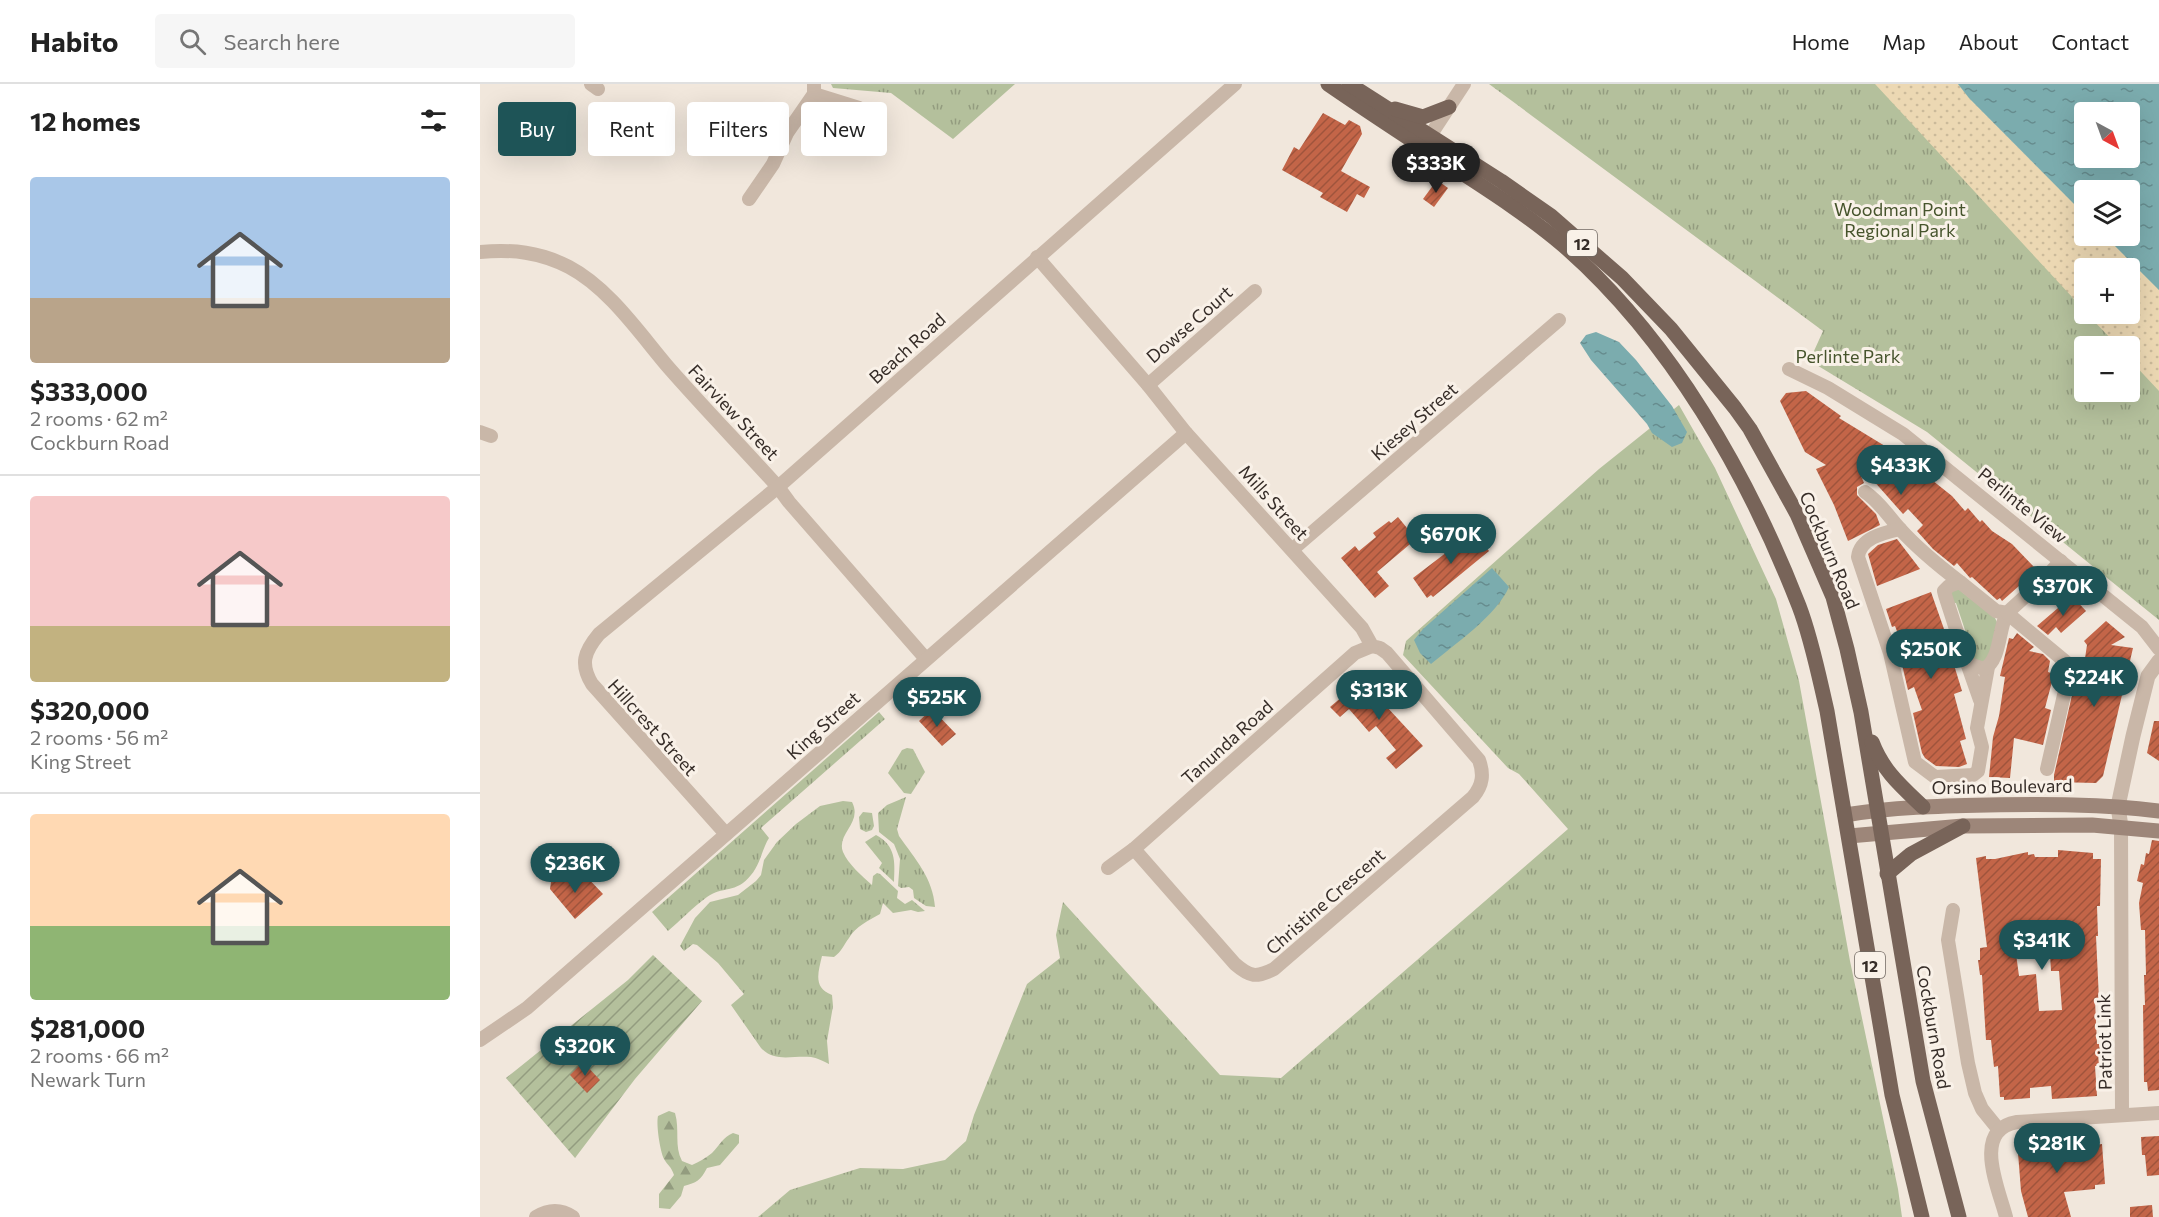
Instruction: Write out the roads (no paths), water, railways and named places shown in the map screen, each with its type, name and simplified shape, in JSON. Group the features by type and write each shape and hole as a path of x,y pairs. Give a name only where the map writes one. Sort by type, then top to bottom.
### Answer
{"main road":[{"name":"Cockburn Road","path":"1328,84 1425,141 1501,181 1551,216 1622,278 1656,312 1725,394 1750,429 1797,514 1833,597 1847,649 1861,712 1923,1081 1959,1217"},
{"name":"Cockburn Road","path":"1349,84 1381,105 1563,245 1610,289 1652,340 1693,397 1757,513 1799,608 1827,711 1892,1095 1922,1217"},
{"path":"1381,105 1424,117 1449,107"},
{"path":"1861,712 1879,760 1896,781 1923,807"},
{"name":"Orsino Boulevard","path":"1845,815 1923,807 2060,804 2118,806 2159,811"},
{"path":"1887,874 1911,854 1962,826"},
{"path":"1849,836 1962,826 2121,826 2159,831"}],"street":[{"name":"Beach Road","path":"599,634 778,487 1235,84"},
{"path":"1425,141 1464,84"},
{"path":"749,200 773,164 787,134 814,89 845,102"},
{"name":"Fairview Street","path":"480,252 502,250 538,254 570,268 601,290 778,487 926,659"},
{"name":"Mills Street","path":"1037,257 1148,384 1186,433 1362,628 1372,646 1387,653 1479,760 1483,770"},
{"name":"Dowse Court","path":"1148,384 1255,291"},
{"name":"Kiesey Street","path":"1293,549 1559,320"},
{"name":"Perlinte View","path":"1789,369 1828,388 1903,434 2142,627 2159,648"},
{"name":"King Street","path":"480,1040 527,1008 1186,433"},
{"path":"1865,492 1876,499 1900,529 1929,558 1996,611 2007,613 2067,663 2070,669 2047,769"},
{"path":"1900,529 1868,539 1861,544 1858,557 1890,652 1916,762 1935,777 1973,776 1978,771 1982,756 1977,728 1981,702 1988,667 1995,659 2001,624 2007,613 2061,561"},
{"path":"1929,558 1944,591 1981,702"},
{"path":"1944,591 1949,586 1960,582"},
{"name":"Hillcrest Street","path":"599,634 592,643 584,664 592,684 726,834"},
{"name":"Tanunda Road","path":"1108,868 1134,849 1355,653 1372,646"},
{"path":"2121,826 2118,806 2148,676 2159,661"},
{"path":"1967,663 1978,668 1988,667"},
{"name":"Christine Crescent","path":"1134,849 1234,964 1252,976 1264,974 1274,969 1473,797 1480,788 1483,770"},
{"name":"Patriot Link","path":"2121,826 2122,1114"},
{"path":"1953,910 1948,940 1968,1063 1975,1093 1982,1109 1999,1130"},
{"path":"2006,1217 1990,1157 1992,1143 1999,1130 2013,1122 2159,1113"},
{"path":"536,1217 551,1211 567,1213 573,1217"}],"water":[{"path":"1958,84 2159,84 2159,290 2140,271 2140,258 2127,258 2115,246 2140,246 2140,180 2074,180 2074,204 1969,98"},
{"path":"1596,332 1619,342 1672,406 1687,432 1682,443 1672,447 1652,433 1647,424 1591,360 1580,343 1586,335"},
{"path":"1492,568 1509,587 1503,598 1485,619 1431,664 1420,653 1414,640 1423,629"}],"park label":[{"name":"Woodman Point Regional Park","path":"1900,219"},
{"name":"Perlinte Park","path":"1848,356"}]}
